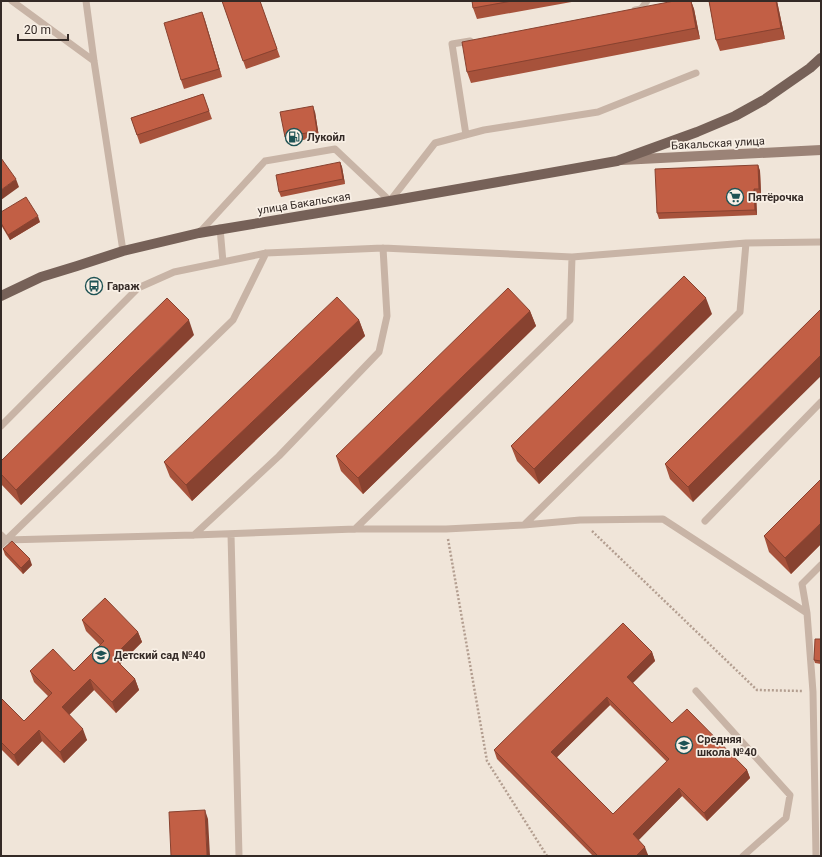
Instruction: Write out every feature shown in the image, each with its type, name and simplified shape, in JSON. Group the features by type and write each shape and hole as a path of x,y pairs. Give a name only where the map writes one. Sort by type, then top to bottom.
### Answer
{"main road":[{"name":"улица Бакальская","path":"1,296 41,277 123,251 220,228 390,201 617,161 697,132 735,116 764,100 810,68 821,58"},
{"name":"Бакальская улица","path":"617,161 821,150"}],"lane":[{"path":"12,1 94,61"},
{"path":"86,1 123,251"},
{"path":"626,12 641,9 647,1"},
{"path":"466,135 452,44 475,40"},
{"path":"199,233 265,161 334,149 390,201 435,143 484,130 598,112 696,73"},
{"path":"220,228 223,262"},
{"path":"1,426 138,288 174,272 266,254 383,248 572,257 746,243 821,242"},
{"path":"524,525 740,312 746,243"},
{"path":"194,535 279,456 379,352 387,316 383,248"},
{"path":"3,540 233,320 266,254"},
{"path":"355,530 570,320 572,257"},
{"path":"705,521 821,402"},
{"path":"3,540 355,530 446,529 524,525 580,520 663,519 807,613"},
{"path":"231,534 239,856"},
{"path":"816,856 813,692 807,613 802,584 821,565"},
{"path":"696,691 790,794 786,818 743,856"}],"path":[{"path":"580,520 757,690 813,692"},
{"path":"446,529 487,761 547,856"}],"building":[{"path":"222,1 260,1 277,49 243,61"},
{"path":"472,1 512,1 473,8"},
{"path":"674,1 691,1 696,28 467,72 462,42"},
{"path":"709,1 776,1 781,28 716,40"},
{"path":"202,12 219,69 181,80 164,23"},
{"path":"203,94 209,111 137,135 131,118"},
{"path":"313,106 317,131 285,137 280,112"},
{"path":"1,158 16,179 1,190"},
{"path":"340,162 343,179 279,192 276,175"},
{"path":"758,165 759,189 754,189 755,210 657,213 655,169"},
{"path":"26,197 38,216 8,235 1,223 1,212"},
{"path":"684,276 706,298 534,469 511,446"},
{"path":"508,288 530,311 358,478 336,456"},
{"path":"337,297 359,320 186,485 164,462"},
{"path":"167,298 189,320 16,490 1,474 1,461"},
{"path":"821,309 821,355 688,487 665,464"},
{"path":"821,479 821,523 785,558 764,536"},
{"path":"12,541 30,559 21,568 3,549"},
{"path":"105,598 138,632 113,657 135,679 112,702 90,679 62,707 83,729 60,752 39,730 14,755 1,742 1,700 2,699 24,721 52,693 30,671 53,649 74,671 104,641 82,620"},
{"name":"Средняя школа №40","path":"623,623 652,652 627,677 672,723 687,709 747,770 704,813 679,788 633,834 645,847 636,856 598,856 494,750","holes":["607,697 669,759 613,814 551,752"]},
{"path":"815,639 821,639 821,661 814,660"},
{"path":"205,810 207,856 171,856 169,812"}],"place":[{"name":"Лукойл","path":"294,137"},
{"name":"Пятёрочка","path":"735,197"},
{"name":"Гараж","path":"94,286"},
{"name":"Детский сад №40","path":"101,655"},
{"name":"Средняя школа №40","path":"684,745"}]}
